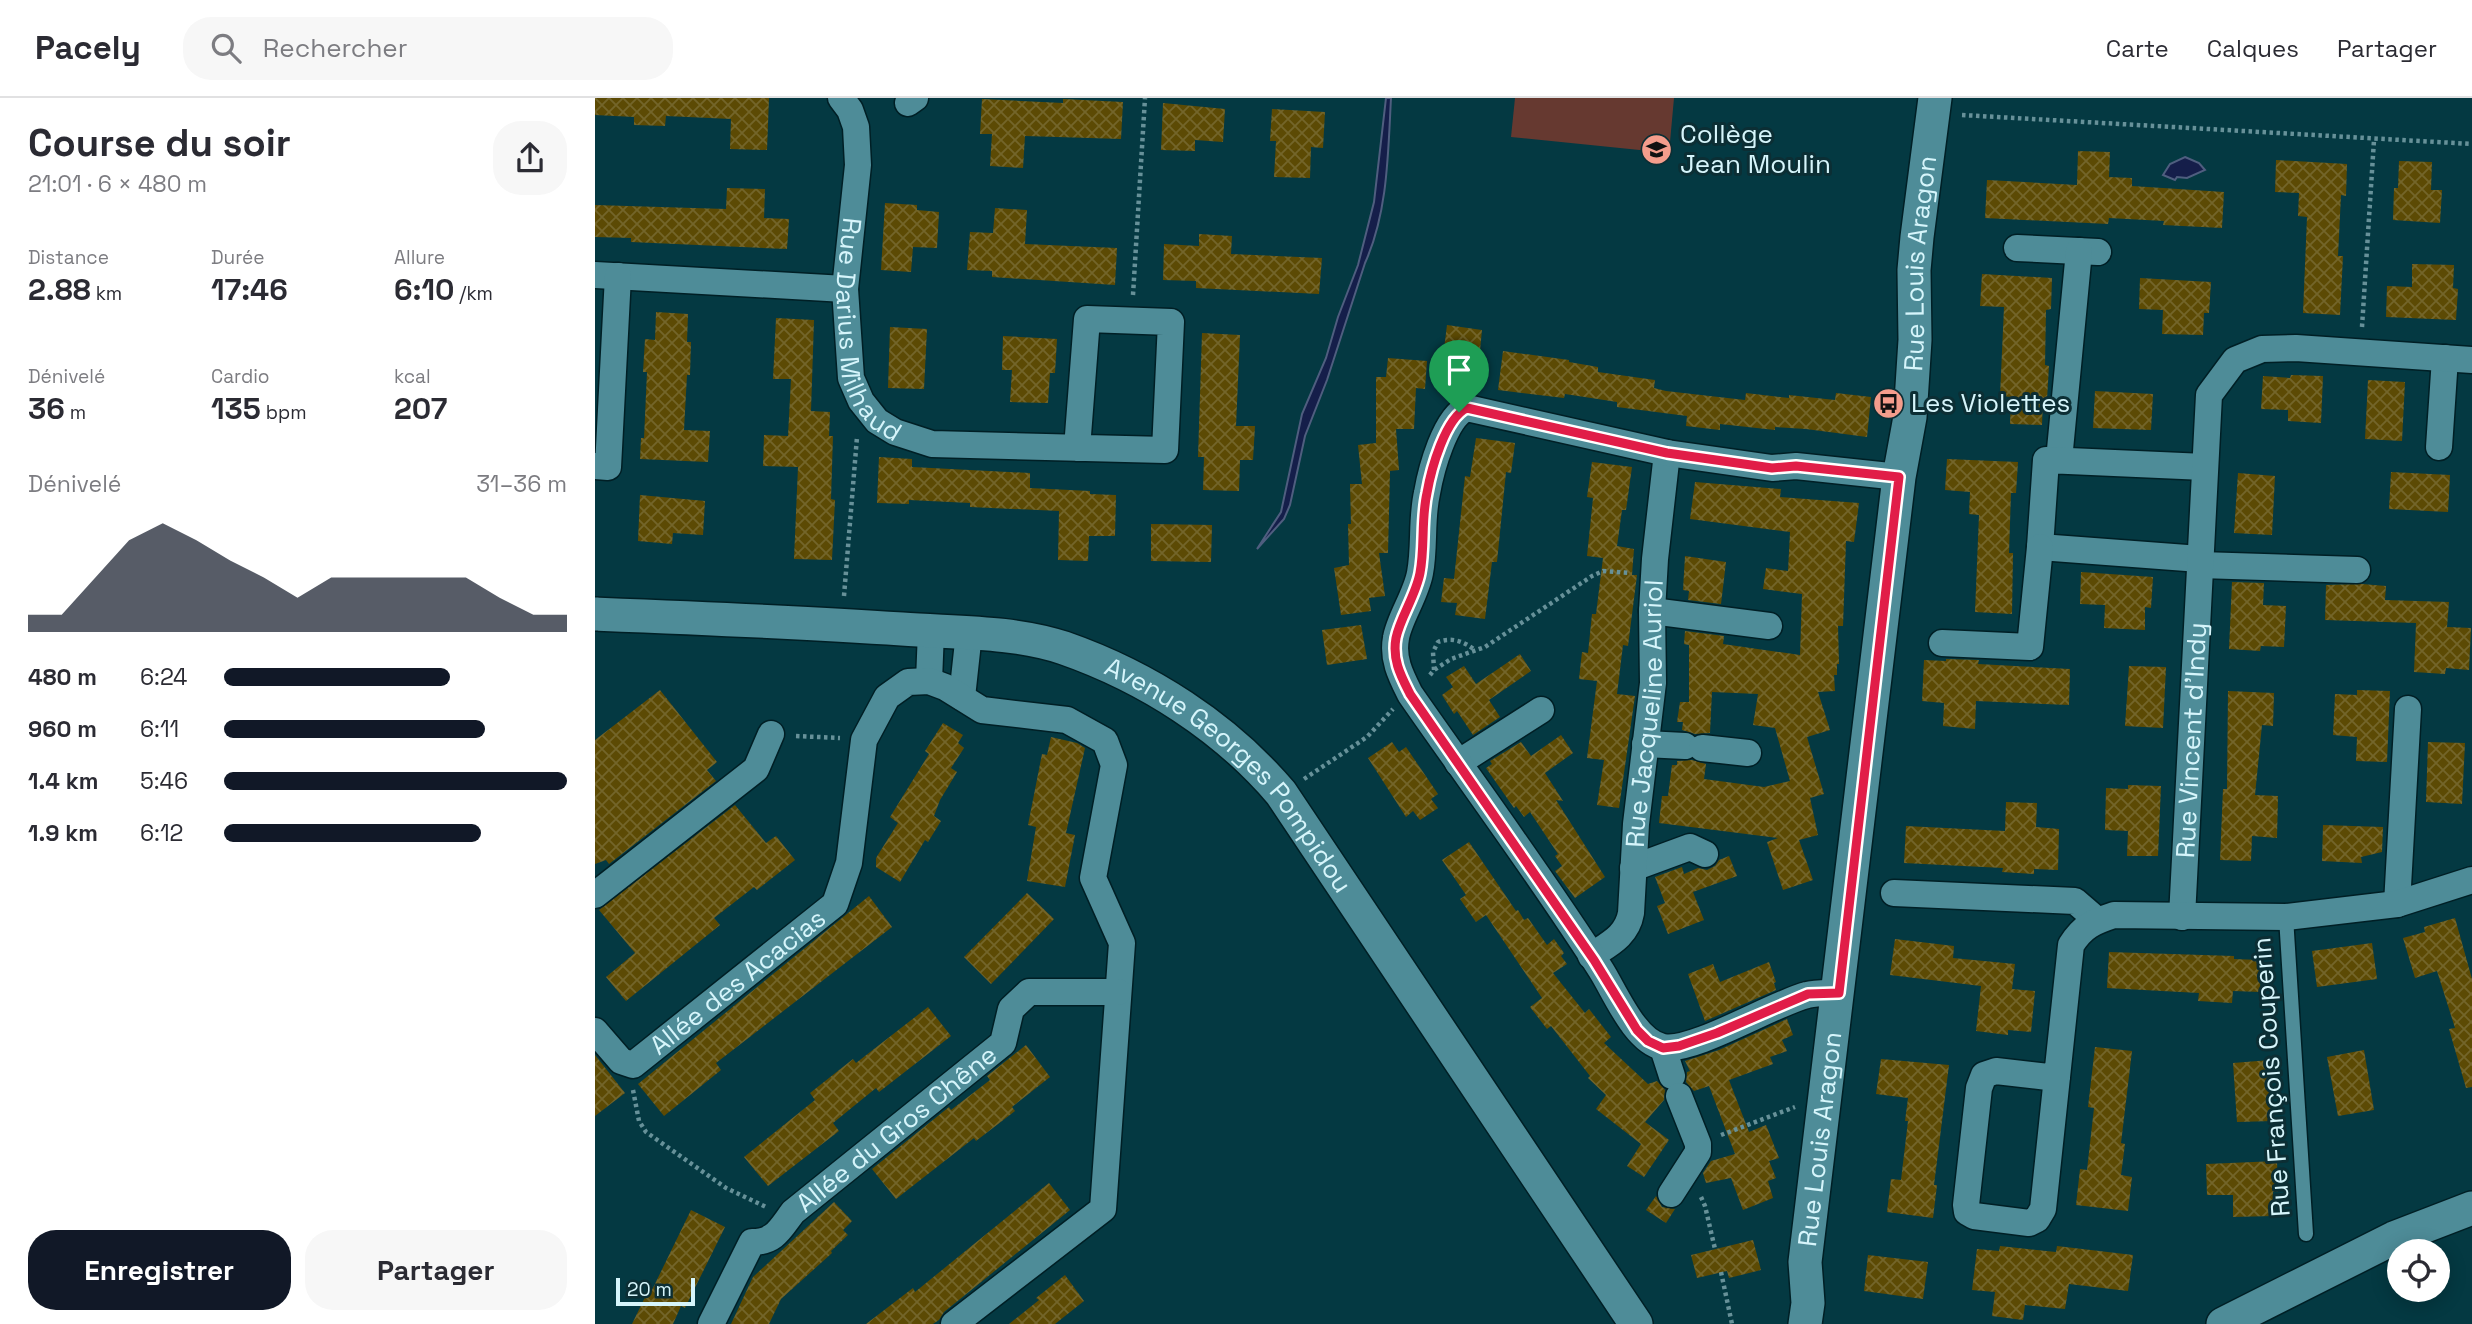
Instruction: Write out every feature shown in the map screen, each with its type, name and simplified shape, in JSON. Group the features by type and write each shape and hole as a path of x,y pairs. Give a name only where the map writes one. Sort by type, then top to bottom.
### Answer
{"street":[{"name":"Rue Darius Milhaud","path":"841,98 850,110 856,127 858,164 845,289 851,378 860,401 877,421 895,432 932,444 1165,450 1171,322 1131,321"},
{"name":"Rue Louis Aragon","path":"1805,1324 1808,1303 1805,1262 1899,477 1910,416 1915,340 1914,270 1934,106"},
{"path":"2017,248 2088,252 2059,460"},
{"path":"595,466 608,467 604,397 607,275 845,289"},
{"path":"1077,447 1087,319 1131,321"},
{"name":"Rue Vincent d'Indy","path":"2182,917 2209,395 2235,360 2262,349 2296,348 2472,360"},
{"path":"2439,447 2445,358"},
{"path":"1839,993 1808,994 1717,1033 1679,1046 1663,1048 1648,1041 1637,1030 1591,956 1410,694 1395,662 1396,637 1420,575 1426,494 1430,481 1453,419 1467,408 1667,453 1772,468 1796,466 1899,477"},
{"name":"Rue Jacqueline Auriol","path":"1591,956 1627,929 1631,914 1633,868 1653,683 1654,576 1661,489 1667,453"},
{"path":"1942,643 2030,647 2046,460 2205,467"},
{"path":"2040,547 2200,562 2357,570"},
{"path":"1652,611 1769,626"},
{"name":"Avenue Georges Pompidou","path":"595,614 842,624 1015,638 1062,647 1146,684 1220,733 1255,762 1282,793 1636,1322"},
{"path":"931,631 929,681 962,696 982,710 1067,720 1105,741 1114,765 1093,878 1122,943 1103,1209 954,1324"},
{"path":"962,696 969,633"},
{"name":"Allée des Acacias","path":"595,1031 621,1061 633,1065 835,904 849,863 864,740 887,697 908,682 929,681"},
{"path":"2397,904 2408,709"},
{"path":"1458,763 1541,710"},
{"path":"595,895 756,769 771,734"},
{"path":"1645,744 1748,753"},
{"path":"1633,868 1690,847 1705,854"},
{"path":"2057,1078 1996,1071 1985,1075 1979,1088 1967,1212 1974,1216 2029,1223 2037,1219 2043,1209 2057,1078 2071,944 2081,930 2097,920 2114,915 2286,917 2397,904 2470,888"},
{"path":"1894,893 2075,901 2097,920"},
{"name":"Allée du Gros Chêne","path":"711,1324 752,1242 765,1242 777,1234 789,1218 1003,1043 1011,1009 1029,992 1118,992"},
{"path":"1663,1048 1676,1086 1693,1155 1671,1194"},
{"path":"2223,1324 2394,1238 2472,1208"},
{"name":"Rue Louis Aragon","path":"1786,1324 1789,1298 1805,1262"}],"lane":[{"name":"Rue François Couperin","path":"2286,917 2306,1234"}],"path":[{"path":"1131,321 1145,98"},
{"path":"1934,106 2374,140 2472,144"},
{"path":"2360,352 2374,140"},
{"path":"842,624 860,401"},
{"path":"1282,793 1367,737 1428,679 1434,670 1451,659 1485,647 1592,576 1603,571 1654,576"},
{"path":"1434,670 1433,657 1438,642 1458,640 1476,650"},
{"path":"771,734 864,740"},
{"path":"633,1065 635,1102 639,1121 646,1132 726,1188 789,1218"},
{"path":"1714,1249 1693,1155 1825,1096"},
{"path":"1721,1272 1732,1324"}],"shaded area":[{"path":"1515,98 1674,98 1669,153 1511,137"}],"water":[{"path":"1386,98 1391,98 1386,182 1373,244 1305,436 1290,505 1284,519 1257,549 1281,512 1302,414 1326,358 1358,265 1374,202"},
{"path":"2185,157 2199,163 2205,170 2187,178 2177,177 2175,180 2163,175 2170,164"}],"building":[{"path":"595,98 769,98 767,150 730,149 731,119 666,116 665,126 634,125 634,117 595,115"},
{"path":"982,99 1063,103 1063,99 1123,102 1121,139 1025,136 1023,168 990,166 992,134 980,134"},
{"path":"1163,103 1225,109 1223,142 1195,140 1195,151 1161,150"},
{"path":"1272,109 1325,112 1323,148 1311,147 1310,178 1274,177 1276,141 1270,141"},
{"path":"2078,151 2110,152 2109,177 2132,178 2132,186 2224,192 2222,228 2163,225 2164,221 2109,218 2108,224 1985,218 1987,180 2077,185"},
{"path":"2276,160 2347,164 2346,196 2341,195 2338,256 2343,256 2340,315 2303,313 2307,217 2298,216 2299,193 2275,192"},
{"path":"2399,161 2432,162 2431,190 2442,190 2440,223 2393,220 2394,188 2398,188"},
{"path":"727,188 765,189 764,218 789,219 787,249 631,242 631,238 595,237 595,205 726,209"},
{"path":"885,203 917,205 917,210 939,212 937,248 913,247 911,272 881,270"},
{"path":"995,208 1027,210 1025,244 1117,248 1115,285 992,277 992,271 967,270 970,232 993,233"},
{"path":"1199,234 1232,236 1231,254 1322,258 1319,294 1196,288 1196,281 1163,280 1164,244 1199,246"},
{"path":"2412,264 2454,265 2453,288 2458,289 2456,320 2386,317 2387,286 2412,287"},
{"path":"1982,274 2052,278 2051,309 2046,310 2045,365 2049,366 2042,425 2010,424 2011,397 2000,396 2004,307 1980,306"},
{"path":"2140,278 2211,282 2209,313 2204,313 2203,335 2162,334 2163,310 2139,309"},
{"path":"656,312 688,314 690,375 687,375 684,430 710,431 708,462 640,459 641,438 644,438 647,372 643,372 645,339 655,340"},
{"path":"776,318 814,320 811,411 830,412 829,436 833,436 831,499 835,500 832,560 794,559 798,467 763,466 764,435 788,436 791,379 773,379"},
{"path":"1447,325 1482,330 1479,361 1443,357"},
{"path":"890,327 927,329 924,389 888,388"},
{"path":"1202,333 1240,335 1236,426 1255,426 1253,460 1240,460 1239,491 1203,490 1204,457 1198,457"},
{"path":"1003,336 1057,339 1055,373 1050,373 1048,403 1010,402 1012,370 1002,370"},
{"path":"1503,351 1569,360 1598,367 1598,372 1655,380 1654,388 1666,391 1745,400 1746,393 1835,400 1836,393 1871,397 1867,437 1775,427 1775,430 1720,424 1720,430 1686,426 1687,416 1617,407 1617,402 1565,394 1564,398 1498,390"},
{"path":"1388,358 1427,361 1425,389 1416,388 1414,429 1396,429 1399,470 1390,471 1388,553 1379,553 1385,596 1369,598 1371,611 1341,615 1334,568 1349,565 1350,484 1362,484 1358,445 1376,443 1376,377 1386,377"},
{"path":"2291,375 2323,376 2321,423 2288,421 2288,410 2261,409 2263,376 2290,378"},
{"path":"2368,380 2405,382 2402,441 2365,439"},
{"path":"2095,391 2153,394 2151,430 2093,428"},
{"path":"1476,438 1515,443 1511,473 1506,472 1497,562 1492,562 1485,619 1455,615 1457,603 1441,602 1444,578 1454,579 1465,476 1470,477"},
{"path":"879,457 912,459 912,467 1030,473 1030,488 1116,495 1115,536 1089,536 1088,561 1058,560 1059,511 970,507 970,503 909,500 909,504 877,503"},
{"path":"1947,459 2018,462 2016,493 2011,493 2009,553 2013,553 2012,614 1975,612 1979,515 1969,514 1970,492 1945,490"},
{"path":"1592,462 1632,467 1626,510 1622,510 1617,546 1634,549 1632,575 1637,575 1628,646 1623,645 1617,694 1635,696 1619,808 1597,805 1604,760 1587,758 1597,681 1579,679 1582,652 1588,653 1592,614 1596,614 1603,558 1587,556 1593,498 1587,497"},
{"path":"2391,472 2450,475 2448,512 2389,509"},
{"path":"2238,473 2275,476 2272,535 2234,533"},
{"path":"1695,482 1781,489 1780,497 1859,503 1854,542 1846,541 1843,626 1838,626 1839,664 1837,675 1834,675 1835,691 1818,692 1830,730 1807,737 1824,794 1810,798 1818,835 1799,840 1813,880 1783,890 1767,842 1778,838 1659,823 1662,796 1668,796 1672,765 1677,765 1677,761 1692,760 1706,764 1704,779 1764,787 1790,781 1775,728 1753,725 1758,694 1712,692 1710,733 1695,734 1682,730 1683,722 1677,722 1680,702 1689,702 1689,645 1684,644 1685,631 1724,636 1723,644 1800,655 1802,594 1763,589 1766,568 1788,571 1790,532 1690,519"},
{"path":"640,495 705,501 703,535 673,533 672,544 638,541"},
{"path":"1151,524 1212,525 1211,562 1151,561"},
{"path":"1685,556 1726,562 1721,604 1688,600 1689,591 1683,590"},
{"path":"2081,572 2153,577 2151,608 2145,607 2145,630 2104,628 2105,605 2080,604"},
{"path":"2232,582 2264,583 2263,605 2286,606 2284,647 2261,646 2260,651 2229,649"},
{"path":"2326,585 2386,586 2385,600 2449,602 2447,627 2471,628 2469,670 2446,668 2445,674 2414,672 2416,623 2325,620"},
{"path":"1361,625 1367,659 1327,665 1322,630"},
{"path":"1520,654 1531,671 1489,700 1500,717 1473,735 1457,711 1454,714 1442,695 1453,687 1446,677 1464,666 1476,684"},
{"path":"1924,660 1979,660 1978,664 2070,669 2069,705 1976,701 1975,729 1943,726 1944,703 1922,701"},
{"path":"2129,666 2166,667 2163,728 2125,726"},
{"path":"660,690 717,762 707,770 716,781 609,864 606,860 595,864 595,740"},
{"path":"2357,690 2390,691 2387,762 2356,761 2357,737 2333,735 2335,694 2357,695"},
{"path":"2228,691 2274,693 2273,726 2262,725 2255,795 2278,796 2277,838 2252,836 2251,861 2220,860 2223,789 2227,789"},
{"path":"943,723 963,735 958,743 964,748 951,768 957,772 934,816 941,821 928,842 925,840 900,882 876,867 876,858 898,823 890,817 929,754 925,751"},
{"path":"1561,735 1573,753 1545,773 1563,801 1556,800 1605,877 1575,898 1555,871 1562,866 1555,856 1558,854 1530,812 1524,817 1516,806 1514,808 1486,768 1492,764 1490,761 1521,742 1531,756"},
{"path":"1051,737 1077,743 1085,748 1066,833 1075,835 1065,887 1027,881 1036,827 1028,825 1042,754 1047,755"},
{"path":"1392,742 1399,752 1406,747 1438,794 1431,799 1438,808 1420,820 1413,811 1406,817 1368,758"},
{"path":"2428,742 2465,743 2462,804 2426,802"},
{"path":"2128,785 2161,786 2158,856 2127,856 2128,831 2105,830 2106,788 2128,789"},
{"path":"2006,802 2037,803 2036,827 2059,829 2058,870 2034,869 2034,874 2002,872 2003,868 1904,863 1906,826 2005,831"},
{"path":"735,805 766,843 776,836 795,860 757,890 754,887 714,918 720,925 626,1001 606,977 635,953 599,910"},
{"path":"2323,825 2383,827 2382,852 2361,857 2362,863 2322,861"},
{"path":"1469,842 1516,911 1518,910 1524,920 1528,918 1547,945 1554,939 1564,953 1561,956 1567,964 1553,973 1585,1013 1589,1009 1611,1037 1604,1043 1648,1084 1657,1081 1665,1090 1664,1100 1645,1122 1669,1140 1644,1177 1627,1166 1641,1144 1596,1109 1606,1095 1588,1078 1590,1076 1551,1026 1547,1029 1530,1007 1542,998 1486,915 1476,922 1460,899 1466,895 1442,860"},
{"path":"1729,856 1737,876 1693,892 1704,920 1668,934 1657,906 1665,903 1655,877 1682,867 1684,874 1698,868 1707,870"},
{"path":"1027,893 1054,919 991,984 964,957"},
{"path":"869,896 892,927 716,1063 721,1070 664,1116 638,1084"},
{"path":"2455,918 2472,979 2472,1087 2466,1088 2449,1029 2455,1028 2437,971 2415,978 2403,938 2425,932 2424,927"},
{"path":"1895,939 1954,946 1953,958 2015,964 2012,989 2035,991 2031,1032 2008,1030 2008,1035 1976,1031 1981,986 1890,975"},
{"path":"2372,943 2377,979 2317,987 2312,951"},
{"path":"2109,952 2234,956 2234,959 2261,960 2260,992 2233,991 2232,1003 2198,1001 2199,993 2107,988"},
{"path":"1769,962 1776,990 1705,1021 1688,974 1713,964 1720,982"},
{"path":"928,1007 951,1036 879,1092 876,1088 833,1123 839,1131 768,1186 744,1157 815,1100 810,1093 853,1059 856,1063"},
{"path":"1787,1019 1793,1035 1782,1040 1787,1051 1770,1057 1773,1064 1729,1080 1749,1132 1766,1125 1779,1158 1769,1161 1776,1178 1768,1181 1773,1198 1743,1210 1731,1178 1706,1183 1703,1173 1711,1161 1735,1154 1709,1086 1694,1091 1686,1082 1687,1072 1690,1071 1685,1061 1719,1050"},
{"path":"1026,1045 1050,1077 1012,1107 1015,1111 976,1141 974,1138 896,1199 872,1169 949,1107 951,1110 990,1080 987,1076"},
{"path":"2095,1047 2132,1051 2121,1143 2125,1144 2121,1175 2132,1177 2128,1211 2076,1205 2080,1169 2087,1170 2094,1108 2088,1107"},
{"path":"2364,1050 2374,1110 2338,1116 2327,1057"},
{"path":"595,1055 625,1093 595,1116"},
{"path":"1881,1059 1949,1065 1934,1185 1937,1185 1933,1218 1887,1212 1891,1179 1901,1180 1908,1098 1876,1094"},
{"path":"2270,1060 2274,1121 2237,1122 2233,1063"},
{"path":"2277,1161 2278,1192 2273,1192 2274,1216 2233,1217 2233,1195 2207,1195 2206,1164"},
{"path":"1049,1183 1070,1210 944,1312 939,1320 933,1324 866,1324 913,1288 915,1292"},
{"path":"1656,1196 1662,1207 1675,1209 1666,1223 1646,1210"},
{"path":"834,1202 852,1221 843,1230 848,1235 781,1299 769,1324 731,1324 753,1277"},
{"path":"691,1210 725,1227 685,1308 681,1306 673,1324 632,1324 648,1291 651,1292"},
{"path":"1753,1240 1761,1270 1729,1278 1727,1271 1697,1278 1691,1255"},
{"path":"2000,1246 2056,1252 2057,1246 2133,1255 2128,1291 2069,1284 2065,1309 2025,1305 2023,1320 1992,1316 1995,1292 1972,1290 1977,1249 1999,1251"},
{"path":"1868,1255 1928,1262 1923,1299 1864,1291"},
{"path":"1065,1275 1084,1301 1055,1324 1009,1324 1039,1300 1036,1298"}],"place":[{"name":"Collège Jean Moulin","path":"1657,149"},
{"name":"Les Violettes","path":"1888,403"}],"route":[{"path":"1467,408 1667,453 1772,468 1796,466 1899,477 1839,993 1808,994 1717,1033 1679,1046 1663,1048 1648,1041 1637,1030 1594,960 1410,694 1395,662 1396,637 1420,575 1426,494 1437,455 1453,419 1459,412 1467,408"}]}
